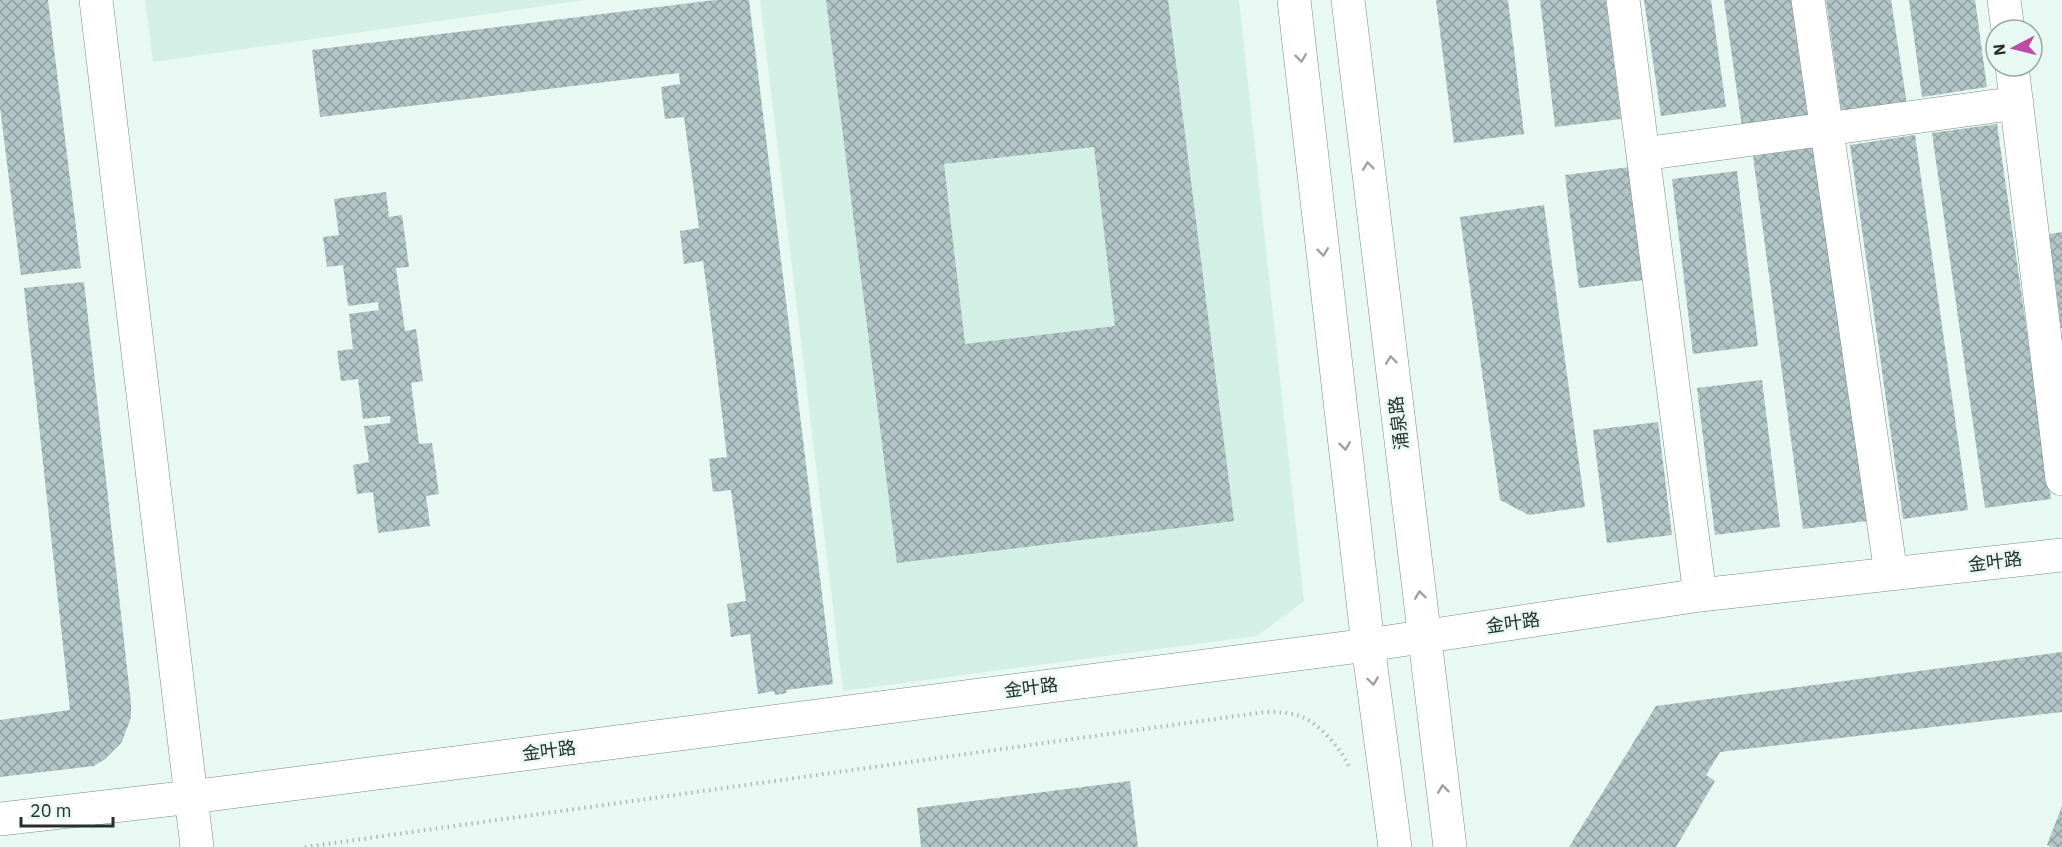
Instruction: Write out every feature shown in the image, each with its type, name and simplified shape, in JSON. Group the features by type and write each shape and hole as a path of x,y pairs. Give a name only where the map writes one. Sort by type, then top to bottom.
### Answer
{"street":[{"path":"96,0 197,847"},
{"path":"1294,0 1368,645 1395,847"},
{"name":"涌泉路","path":"1348,0 1450,847"},
{"path":"1623,0 1700,595"},
{"path":"1808,0 1891,574"},
{"path":"2004,0 2006,18"},
{"path":"2014,78 2062,479"},
{"path":"1643,154 2017,103"},
{"name":"金叶路","path":"0,819 191,797 1368,645 1700,595 2062,555"}],"path":[{"path":"305,847 1265,712 1286,712 1305,718 1338,748 1353,776"}],"shaded area":[{"path":"145,0 585,0 153,62"},
{"path":"760,0 1239,0 1304,601 1257,636 843,691"}],"building":[{"path":"0,0 48,0 81,268 21,275 0,107"},
{"path":"715,0 749,0 833,684 786,690 787,693 775,695 774,691 758,694 750,634 731,637 727,604 746,601 731,490 713,492 709,459 727,457 711,321 703,261 684,264 680,231 699,228 684,117 665,119 661,87 680,84 679,73 320,117 312,50"},
{"path":"826,0 1168,0 1234,521 897,563","holes":["1094,147 1115,326 965,344 944,164"]},
{"path":"1436,0 1508,0 1524,134 1454,143"},
{"path":"1540,0 1606,0 1621,119 1555,127"},
{"path":"1644,0 1711,0 1726,107 1661,116"},
{"path":"1724,0 1791,0 1808,118 1742,127"},
{"path":"1826,0 1891,0 1907,105 1842,115"},
{"path":"1909,0 1975,0 1987,87 1922,97"},
{"path":"1997,124 2051,499 1985,508 1932,133"},
{"path":"1915,135 1968,510 1903,519 1850,145"},
{"path":"1818,147 1868,521 1803,529 1753,156"},
{"path":"1630,167 1644,280 1579,288 1565,175"},
{"path":"1737,171 1758,346 1693,354 1672,179"},
{"path":"386,192 389,217 402,215 409,267 396,268 405,331 416,329 423,381 411,383 419,444 432,443 439,494 426,496 430,526 378,533 373,492 357,494 353,465 369,462 364,426 390,423 390,416 363,419 358,379 341,381 337,351 353,349 349,314 379,310 378,302 348,306 343,265 327,267 323,237 339,235 334,199"},
{"path":"1544,205 1585,507 1529,515 1500,500 1460,217"},
{"path":"2062,232 2062,328 2061,328 2049,234"},
{"path":"84,282 131,717 122,742 105,759 94,766 0,777 0,720 70,710 24,288"},
{"path":"1762,380 1780,527 1715,535 1697,388"},
{"path":"1658,422 1672,535 1607,543 1593,430"},
{"path":"2062,652 2062,712 1720,752 1706,775 1715,781 1676,847 1569,847 1656,706"},
{"path":"1130,781 1138,847 921,847 917,808"},
{"path":"2062,806 2062,847 2052,847 2047,845"}]}
